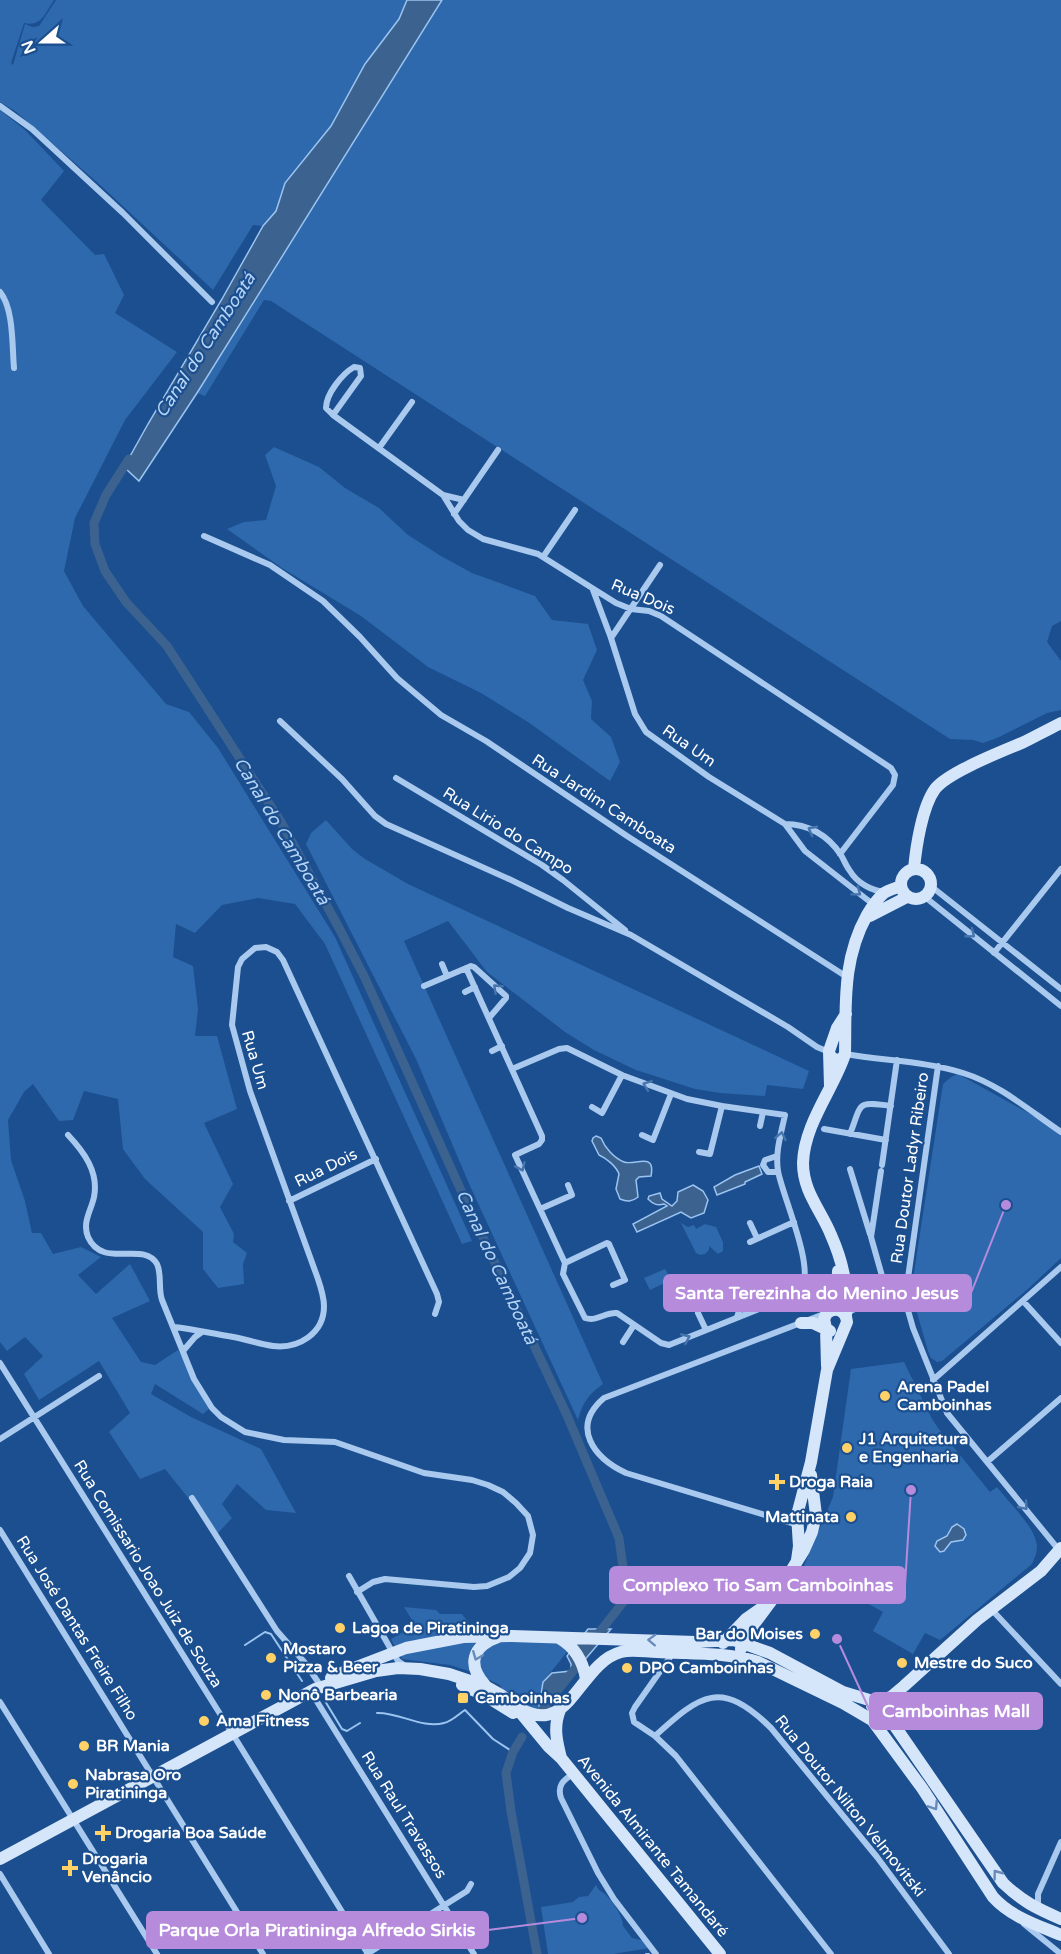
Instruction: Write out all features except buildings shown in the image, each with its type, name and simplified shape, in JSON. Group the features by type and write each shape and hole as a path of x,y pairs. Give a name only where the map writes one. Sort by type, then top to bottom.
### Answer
{"street":[{"path":"0,106 32,129 123,213 212,302"},
{"path":"0,292 9,313 14,368"},
{"path":"354,367 360,368 361,376 333,415 326,408 326,401 344,373 354,367"},
{"path":"379,448 411,402"},
{"name":"Rua Dois","path":"333,415 443,495 454,514 468,530 483,539 543,557 616,603 631,609 654,613 891,768 895,776 892,785 840,854"},
{"path":"454,514 498,450"},
{"path":"443,495 464,500"},
{"path":"543,557 575,510"},
{"name":"Rua Jardim Camboata","path":"204,536 270,565 322,601 360,637 397,678 441,715 486,741 627,836 847,977"},
{"path":"611,638 660,565"},
{"name":"Rua Um","path":"592,589 611,638 635,714 646,732 709,777 785,824 805,851 874,905"},
{"name":"Rua Lirio do Campo","path":"280,721 342,779 375,816 386,824 631,935 788,1026 817,1047 830,1051"},
{"path":"904,892 903,877 917,869 922,857 920,836 929,800 936,788 990,756 1061,723"},
{"name":"Rua Lirio do Campo","path":"396,778 542,865 631,935"},
{"name":"Rua Um","path":"785,824 796,824 812,829 828,840 840,854 851,874 874,892 885,892"},
{"path":"917,869 928,874 928,892 994,953 1061,1006"},
{"path":"994,953 1061,869"},
{"path":"797,1560 798,1510 811,1462 827,1370 845,1322 847,1294 846,1281 837,1251 811,1198 804,1176 805,1148 845,1054 847,977 851,950 864,921 885,892 904,892 916,900 928,892"},
{"path":"864,921 904,892"},
{"path":"928,892 1004,942 1061,989"},
{"name":"Rua Um","path":"202,1332 273,1346 287,1346 304,1340 317,1331 325,1308 323,1295 250,1091 232,1025 238,967 248,952 266,946 277,952 283,960 437,1294 439,1302 435,1314"},
{"path":"442,964 447,976"},
{"path":"424,986 471,966 474,967 506,996 489,1018"},
{"path":"466,968 502,1046 512,1070 542,1136 542,1140 515,1155 565,1263 563,1274 585,1318 593,1320 613,1312 661,1343 669,1345 789,1297 801,1289 804,1282 802,1252 778,1172 777,1156 785,1116 722,1106 671,1094 622,1075 567,1048 512,1070"},
{"path":"465,992 475,987"},
{"path":"830,1087 830,1051 837,1028 846,1014"},
{"path":"492,1051 502,1046"},
{"path":"830,1051 835,1060 840,1060 845,1054"},
{"path":"845,1054 938,1066 964,1073 988,1084 1061,1132"},
{"path":"871,1237 897,1060"},
{"name":"Rua Doutor Ladyr Ribeiro","path":"938,1066 906,1292 907,1306 947,1413 1060,1549"},
{"path":"592,1107 602,1113 622,1075"},
{"path":"642,1135 653,1140 671,1094"},
{"path":"850,1134 859,1110 864,1104 868,1102 891,1106"},
{"path":"699,1152 710,1154 722,1106"},
{"path":"521,1111 529,1108"},
{"path":"760,1126 763,1112"},
{"path":"824,1130 886,1140"},
{"path":"68,1135 91,1164 94,1196 86,1227 89,1238 95,1247 103,1252 142,1254 152,1258 158,1266 162,1300 194,1379 212,1408 221,1417 245,1432 284,1440 335,1442 424,1473 472,1480 488,1485 503,1492 528,1516 533,1535 530,1553 520,1568 497,1583 474,1587 385,1579 373,1582 357,1592"},
{"path":"777,1156 765,1160 763,1166 768,1172 778,1172"},
{"name":"Rua Dois","path":"289,1202 375,1159"},
{"path":"850,1169 886,1290 886,1305"},
{"path":"540,1209 572,1195 568,1185"},
{"path":"750,1242 794,1222"},
{"path":"750,1223 757,1238"},
{"path":"565,1263 607,1243 625,1280 613,1285"},
{"path":"827,1370 824,1321 838,1286 837,1251"},
{"path":"933,1380 1061,1267"},
{"path":"737,1317 743,1300"},
{"path":"1023,1301 1061,1343"},
{"path":"801,1323 813,1323 836,1332 858,1307 907,1306"},
{"path":"781,1519 804,1507 814,1510 816,1517 811,1526 798,1525 626,1473 612,1466 595,1449 588,1433 587,1421 590,1413 604,1398 837,1309 845,1322"},
{"path":"698,1313 706,1330"},
{"path":"623,1342 634,1325"},
{"path":"174,1327 202,1332"},
{"path":"183,1351 202,1332"},
{"name":"Rua Comissario Joao Juiz de Souza","path":"0,1363 232,1733 367,1954"},
{"path":"0,1439 99,1376"},
{"path":"987,1462 1061,1398"},
{"path":"729,1657 739,1653 742,1642 804,1550 816,1517 810,1477 811,1462"},
{"name":"Rua Raul Travassos","path":"192,1498 273,1625 306,1664 315,1688 474,1954"},
{"name":"Rua José Dantas Freire Filho","path":"0,1530 263,1954"},
{"path":"843,1703 860,1709 879,1703 906,1685 977,1620 1041,1572 1060,1549"},
{"path":"349,1576 398,1661 409,1668"},
{"path":"729,1657 722,1647 726,1639 746,1618 769,1603"},
{"path":"992,1610 1061,1684"},
{"path":"485,1686 476,1674 474,1659 483,1645 502,1636"},
{"path":"315,1688 346,1671 393,1653 418,1644 450,1638 558,1637 574,1642 610,1639 695,1642 726,1639 742,1642 770,1653 843,1692 879,1703 897,1729 922,1778 987,1888 1003,1907 1061,1954"},
{"path":"574,1642 585,1675"},
{"path":"515,1706 529,1714 553,1715 560,1710 585,1675 620,1652 729,1657 758,1662 843,1703 876,1724 922,1778 1011,1891 1038,1910 1061,1919"},
{"path":"673,1653 632,1713 634,1722 655,1736 696,1779 831,1954"},
{"name":"Avenida Almirante Tamandaré","path":"0,1859 315,1688 376,1671 409,1668 449,1674 485,1686 515,1706 561,1758 720,1954"},
{"path":"315,1688 340,1687 386,1676 422,1676 443,1680 484,1695 533,1728"},
{"path":"864,1697 888,1693 906,1685"},
{"path":"897,1729 893,1706 906,1685"},
{"name":"Rua Doutor Nilton Velmovitski","path":"655,1736 691,1705 704,1699 727,1698 757,1714 877,1857 949,1954"},
{"path":"0,1702 157,1954"},
{"name":"Avenida Almirante Tamandaré","path":"560,1710 556,1723 556,1735 561,1758"},
{"path":"573,1774 561,1784 561,1798 598,1873 656,1954"},
{"path":"1038,1910 1038,1894 1061,1842"},
{"path":"0,1874 49,1954"},
{"path":"367,1954 466,1891 471,1884"},
{"path":"1026,1903 1038,1894"},
{"path":"1003,1907 1016,1916 1061,1935"}],"shaded area":[{"path":"0,0 54,0 39,21 24,23 11,63 13,65 25,24 32,27 39,26 56,0 407,0 399,19 365,64 331,126 285,183 276,211 263,226 253,225 213,290 98,183 15,111 0,102"},
{"path":"442,0 1061,0 1061,621 1052,626 1047,642 1061,661 1061,710 1047,713 983,743 950,739 271,301 264,300 205,396 197,393"},
{"path":"0,110 25,130 64,171 41,200 95,255 104,254 124,295 115,313 177,352 125,420 75,518 64,571 83,606 166,704 189,712 218,748 335,937 472,1241 462,1244 325,944 295,904 258,898 222,905 195,933 176,924 173,957 193,966 198,1009 195,1036 217,1036 237,1109 204,1123 233,1184 220,1207 234,1234 233,1242 247,1253 243,1264 244,1284 218,1288 203,1269 203,1232 145,1179 123,1149 118,1099 84,1091 73,1120 59,1121 33,1084 24,1092 8,1120 11,1160 25,1201 32,1233 41,1233 53,1254 81,1247 101,1257 78,1275 96,1294 130,1264 150,1301 112,1318 141,1362 155,1365 178,1350 199,1384 210,1408 203,1414 155,1384 151,1394 191,1417 261,1449 296,1513 266,1510 237,1484 222,1504 232,1518 217,1534 165,1469 140,1479 109,1432 130,1413 99,1361 39,1400 24,1374 43,1356 25,1337 7,1351 0,1342"},
{"path":"274,447 319,467 345,488 379,508 408,535 441,556 472,573 535,596 552,620 588,624 597,650 583,680 592,701 591,719 611,737 620,762 610,781 528,722 481,693 428,667 361,616 282,568 227,529 244,522 266,520 276,486 265,455"},
{"path":"326,820 352,849 408,884 809,1071 803,1089 767,1085 765,1096 695,1089 636,1070 594,1050 565,1032 487,972 448,921 404,941 603,1384 587,1399 578,1420 470,1186 416,1059 306,844 311,833"},
{"path":"958,1074 1061,1131 1061,1258 942,1361 937,1362 931,1358 928,1351 911,1292 943,1084"},
{"path":"681,1223 688,1227 694,1225 696,1229 705,1224 716,1227 723,1242 723,1251 718,1254 709,1246 705,1254 696,1253"},
{"path":"665,1269 671,1280 650,1290 644,1278"},
{"path":"904,1362 938,1428 990,1492 997,1487 1030,1528 1037,1544 1032,1564 940,1640 925,1633 913,1654 873,1631 883,1612 815,1574 810,1575 795,1595 789,1591 803,1568 833,1497 851,1369"},
{"path":"404,1607 436,1610 440,1614 462,1614 479,1636 578,1638 543,1682 537,1710 525,1707 503,1692 500,1685 475,1673 450,1665 402,1659 391,1639 415,1625"},
{"path":"596,1885 614,1905 623,1926 632,1938 645,1941 650,1948 613,1954 548,1954 541,1907 573,1902 579,1897 588,1896"}],"water":[{"path":"407,0 442,0 197,393 139,481 124,467 263,226 276,211 285,183 331,126 365,64 399,19"},
{"path":"596,1136 601,1138 610,1152 620,1160 628,1163 643,1161 650,1164 651,1176 639,1177 636,1180 638,1197 636,1199 625,1201 620,1199 616,1189 619,1174 611,1163 599,1155 592,1141"},
{"path":"759,1166 762,1174 745,1184 717,1195 714,1187 735,1175"},
{"path":"693,1185 703,1191 708,1200 704,1213 691,1218 681,1212 637,1232 633,1224 667,1206 653,1203 648,1199 649,1196 660,1193 662,1199 672,1206 677,1201 678,1192"},
{"path":"957,1524 964,1529 966,1535 963,1540 951,1542 944,1551 940,1552 935,1546 937,1541 947,1536 952,1527"},
{"path":"588,1629 611,1629 542,1710 539,1707 543,1682 552,1673 571,1671 571,1664 567,1656"}],"waterway":[{"name":"Canal do Camboatá","path":"129,459 106,495 94,523 95,544 105,571 126,602 167,646 281,822 365,978 469,1208 566,1413 619,1538 626,1590 624,1601 595,1638"},
{"path":"245,1645 265,1632 271,1634 302,1681"},
{"name":"Canal do Camboatá","path":"542,1710 578,1665"},
{"path":"325,1701 342,1729 347,1731 360,1723"},
{"path":"377,1713 436,1724 449,1721 465,1710 493,1739 513,1752"},
{"name":"Canal do Camboatá","path":"522,1737 513,1752 506,1773 537,1954"}],"place":[{"name":"Santa Terezinha do Menino Jesus","path":"1006,1205"},
{"name":"Arena Padel Camboinhas","path":"885,1396"},
{"name":"J1 Arquitetura e Engenharia","path":"847,1448"},
{"name":"Droga Raia","path":"777,1482"},
{"name":"Complexo Tio Sam Camboinhas","path":"911,1490"},
{"name":"Mattinata","path":"851,1517"},
{"name":"Lagoa de Piratininga","path":"340,1628"},
{"name":"Bar do Moises","path":"815,1634"},
{"name":"Camboinhas Mall","path":"837,1639"},
{"name":"Mostaro Pizza & Beer","path":"271,1658"},
{"name":"Mestre do Suco","path":"902,1663"},
{"name":"DPO Camboinhas","path":"627,1668"},
{"name":"Nonô Barbearia","path":"266,1695"},
{"name":"Camboinhas","path":"463,1698"},
{"name":"Ama Fitness","path":"204,1721"},
{"name":"BR Mania","path":"84,1746"},
{"name":"Nabrasa Oro Piratininga","path":"73,1784"},
{"name":"Drogaria Boa Saúde","path":"103,1833"},
{"name":"Drogaria Venâncio","path":"70,1868"},
{"name":"Parque Orla Piratininga Alfredo Sirkis","path":"582,1918"}]}
